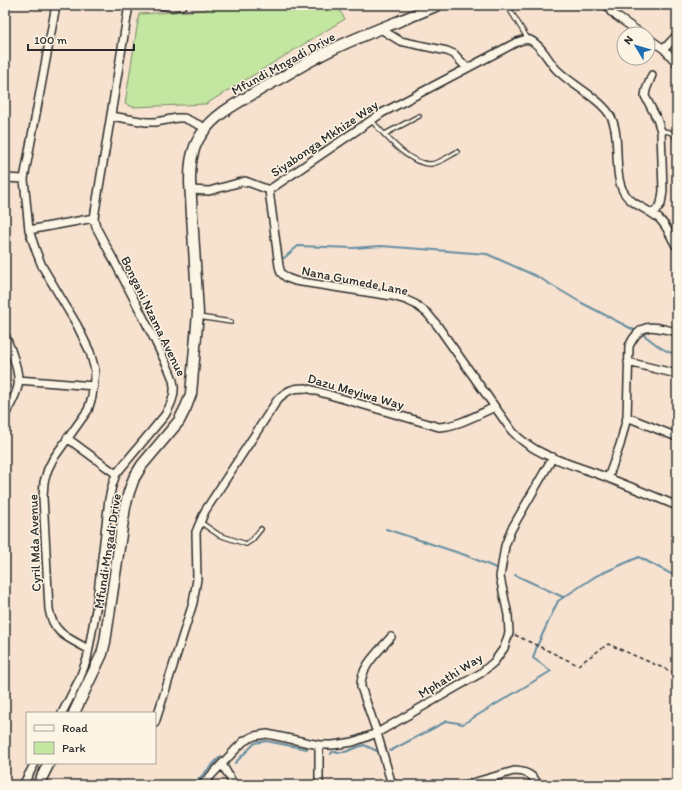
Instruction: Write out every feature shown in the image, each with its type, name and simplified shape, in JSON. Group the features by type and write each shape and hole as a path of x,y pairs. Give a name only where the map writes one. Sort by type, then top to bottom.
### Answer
{"street":[{"name":"Cyril Mda Avenue","path":"56,5 24,179 29,230 36,251 42,266 66,305 90,352 95,370 94,386 88,410 67,438 48,469 44,482 43,496 50,619 54,626 65,636 88,649"},
{"path":"29,230 94,218 130,5"},
{"path":"158,5 172,7 183,5"},
{"name":"Mfundi Mngadi Drive","path":"74,712 102,654 125,507 134,478 149,455 179,421 191,394 198,317 198,295 190,190 190,160 194,148 206,128 219,116 236,104 329,51 379,28 438,5"},
{"path":"606,5 611,12 629,26"},
{"path":"611,12 617,5"},
{"path":"379,28 400,41 447,51 454,54 468,68"},
{"path":"664,49 677,35"},
{"path":"529,40 536,45 557,70 600,104 612,117 620,182 623,191 627,198 653,214 662,222 677,247"},
{"name":"Siyabonga Mkhize Way","path":"282,273 276,252 269,190 371,120 519,41 529,40"},
{"path":"656,44 664,49 677,63"},
{"path":"652,75 645,96 657,119 661,131 662,200 661,204 653,214"},
{"path":"111,116 146,122 184,118 206,128"},
{"path":"5,178 24,179"},
{"path":"190,190 209,191 245,181 269,190"},
{"name":"Bongani Nzama Avenue","path":"63,712 84,668 96,609 109,499 116,474 165,415 171,405 174,395 174,386 171,376 145,320 96,227 94,218"},
{"name":"Nana Gumede Lane","path":"282,273 286,278 295,281 392,296 416,304 427,313 437,325 495,407"},
{"path":"608,478 628,417 629,346 634,336 640,331 652,326 677,332"},
{"path":"5,335 13,356 18,380 18,386 14,397 5,415"},
{"path":"628,362 677,374"},
{"path":"18,380 94,386"},
{"name":"Dazu Meyiwa Way","path":"156,720 194,603 197,579 196,532 199,522 278,399 286,392 296,388 306,388 438,427 446,427 455,424 495,407"},
{"path":"495,407 518,438 530,446 553,457 677,506"},
{"path":"628,417 677,437"},
{"path":"67,438 116,474"},
{"name":"Mphathi Way","path":"222,764 244,741 254,736 267,734 319,745 343,744 377,733 481,673 494,662 504,648 509,633 508,615 500,577 505,546 511,530 553,457"},
{"path":"391,637 363,672 361,688 377,733 392,785"},
{"path":"319,745 320,785"},
{"path":"23,785 34,764"},
{"path":"38,785 49,764"},
{"path":"202,785 222,764 234,785"},
{"path":"465,785 514,771 530,774 538,784"}],"lane":[{"path":"510,10 529,40"},
{"path":"385,134 419,116"},
{"path":"371,120 401,150 412,158 427,164 433,164 457,152"},
{"path":"661,131 672,132 675,135 677,143"},
{"path":"198,317 231,322"},
{"path":"199,522 219,534 246,544 252,540 261,529"}],"path":[{"path":"509,633 578,665 608,644 677,674"}],"green space":[{"path":"213,5 336,5 345,19 206,104 133,107 125,104 139,14 205,10"}],"waterway":[{"path":"284,258 298,246 353,248 381,246 487,254 538,277 580,302 634,330"},
{"path":"644,335 655,344 677,354"},
{"path":"386,529 465,555 496,568"},
{"path":"390,751 447,721 463,724 551,671 533,658 558,601 596,576 639,557 677,577"},
{"path":"515,575 563,597"},
{"path":"235,763 255,743 266,741 307,749"},
{"path":"331,754 332,752 345,752 364,745 377,751"},
{"path":"193,785 221,756"}]}
